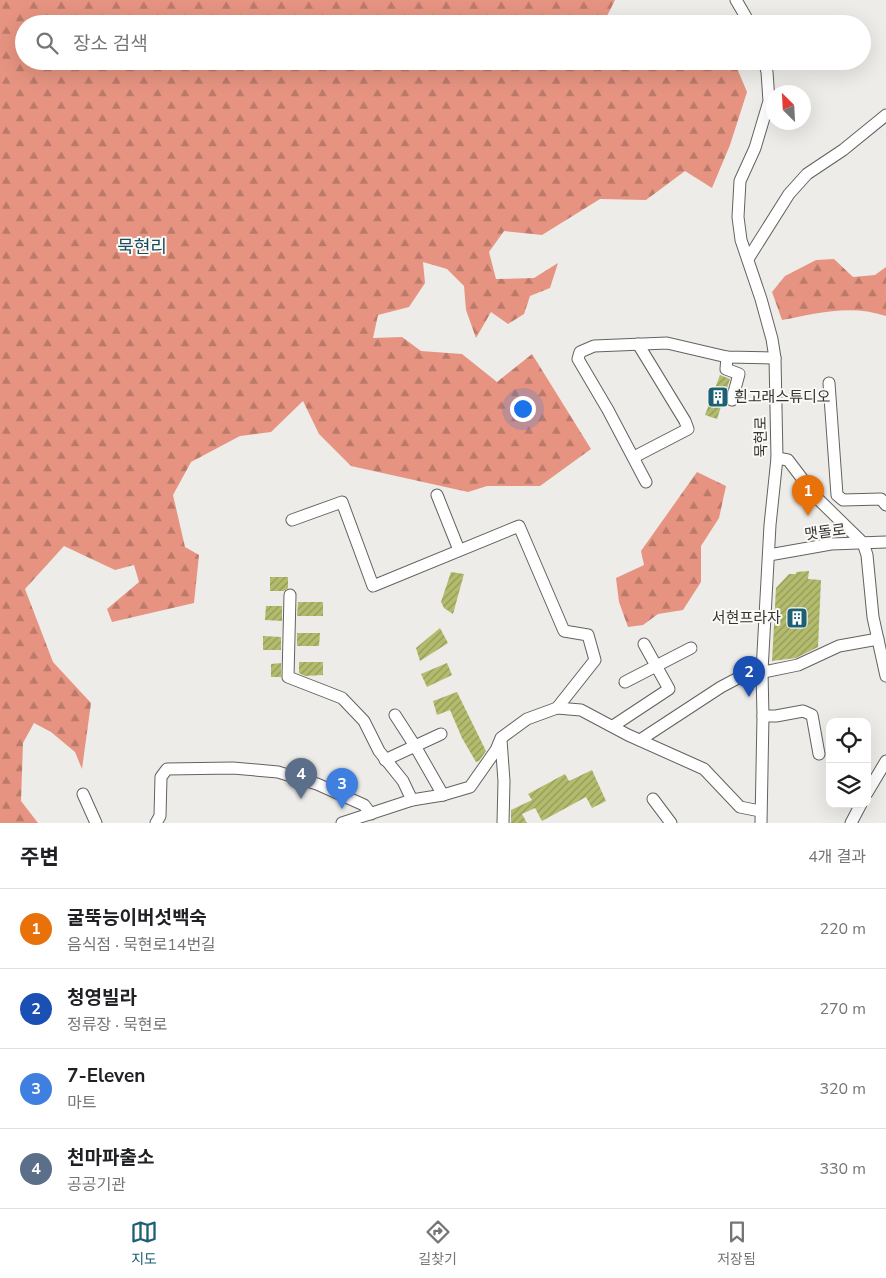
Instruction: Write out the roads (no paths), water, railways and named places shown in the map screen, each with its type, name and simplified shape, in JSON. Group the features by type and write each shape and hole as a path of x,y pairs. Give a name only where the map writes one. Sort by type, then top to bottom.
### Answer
{"street":[{"path":"736,0 745,15"},
{"name":"묵현로","path":"761,817 764,716 762,671 777,458 775,358 764,307 741,240 738,217 740,182 755,148 769,101 767,70"},
{"path":"748,259 789,194 806,174 843,150 886,115"},
{"path":"646,482 634,457 578,359 580,352 594,346 668,343 727,357 775,358"},
{"path":"634,457 688,429 638,344"},
{"path":"727,357 726,369 739,374 732,400"},
{"path":"829,383 836,495 843,500 881,499 886,505"},
{"path":"777,458 788,460 817,498 863,543 867,555 873,617 881,635 886,676"},
{"path":"437,495 459,550"},
{"path":"292,520 342,502 372,586 519,526 564,631 588,635 595,660 557,708"},
{"name":"맷돌로","path":"769,555 831,544 886,542"},
{"path":"290,595 288,677 342,698 364,721 379,751 403,781 412,800"},
{"path":"640,740 721,687 740,677 798,665 839,646 881,635"},
{"path":"613,726 669,690 644,644"},
{"path":"625,682 691,648"},
{"path":"342,823 412,800 443,795 470,787 496,750 501,738 528,718 557,708 581,710 640,740 704,769 740,807 761,817"},
{"path":"764,716 776,716 803,711 812,715 819,754"},
{"path":"396,715 443,795"},
{"path":"386,760 441,734"},
{"path":"501,738 504,781 503,823"},
{"path":"871,786 886,761"},
{"path":"156,823 160,816 162,777 167,769 233,768 278,772 317,784 364,805 371,814"},
{"path":"83,794 96,823"},
{"path":"653,799 670,823"},
{"path":"851,823 859,808"}],"place":[{"name":"흰고래스튜디오","path":"718,397"},
{"name":"굴뚝능이버섯백숙","path":"808,516"},
{"name":"서현프라자","path":"797,618"},
{"name":"청영빌라","path":"749,697"},
{"name":"천마파출소","path":"301,799"},
{"name":"7-Eleven","path":"342,809"}],"district":[{"name":"묵현리","path":"142,247"}]}
